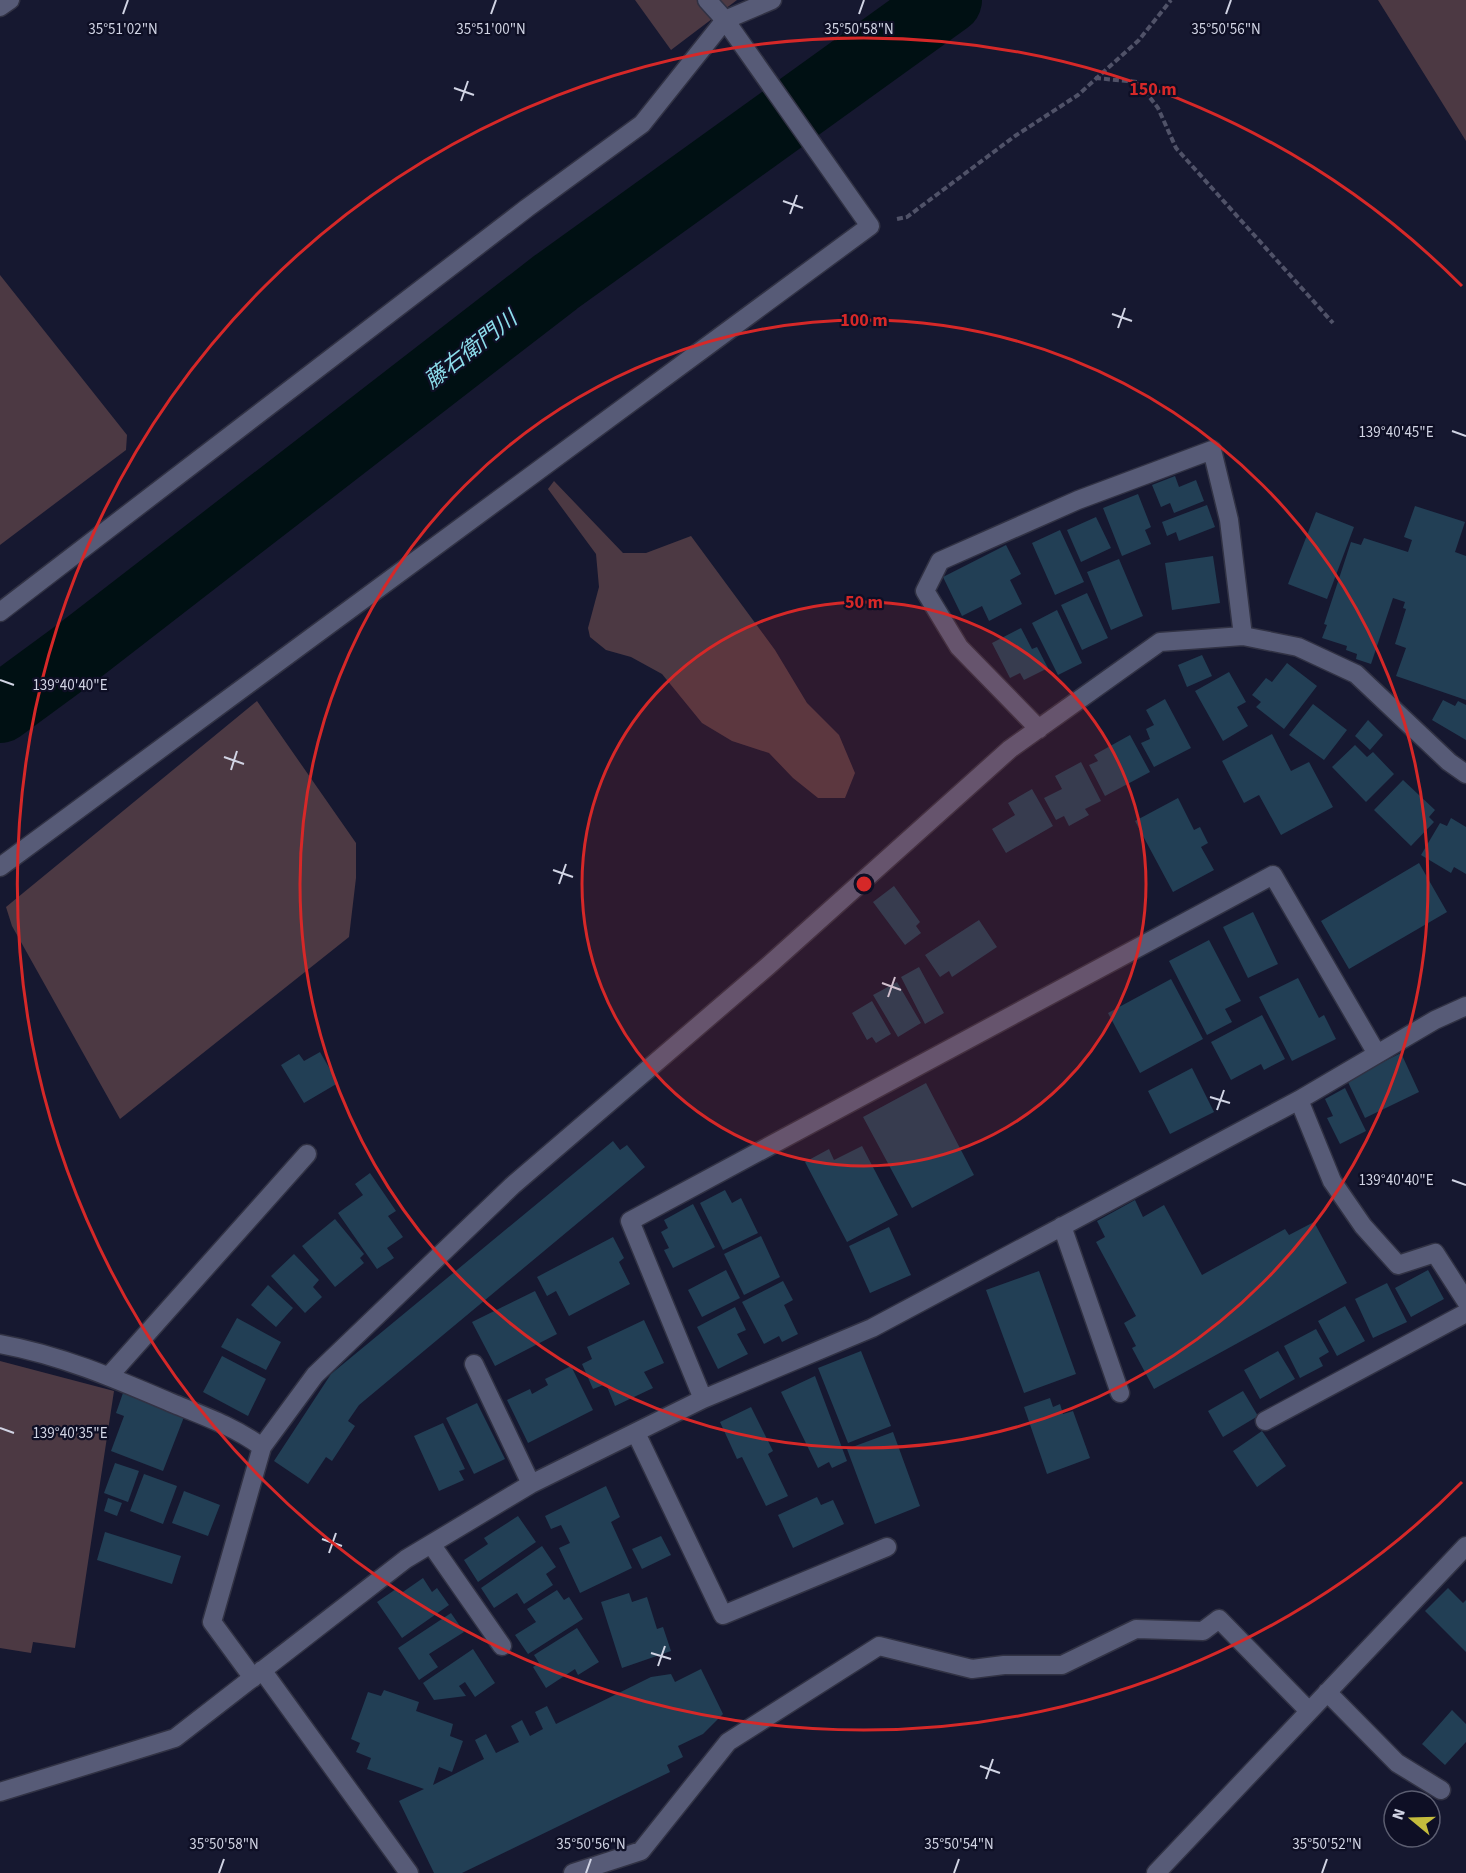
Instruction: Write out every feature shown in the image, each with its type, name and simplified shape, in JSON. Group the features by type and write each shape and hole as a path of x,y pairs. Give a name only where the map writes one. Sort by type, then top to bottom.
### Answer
{"street":[{"path":"0,7 10,0"},
{"path":"0,867 870,226 724,20 707,0"},
{"path":"0,612 527,208 642,124 724,20 772,0"},
{"path":"1039,729 959,647 925,591 939,561 1078,500 1212,450 1229,520 1243,636"},
{"path":"410,1873 258,1674 212,1622 262,1447 315,1376 512,1186 768,966 1010,749 1160,642 1243,636 1298,647 1356,674 1449,762 1466,774"},
{"path":"703,1399 630,1221 1273,875 1377,1054"},
{"path":"0,1792 175,1738 406,1559 531,1484 703,1399 872,1328 1299,1100 1435,1020 1466,1006"},
{"path":"1299,1100 1332,1182 1363,1226 1398,1265 1435,1253 1466,1301"},
{"path":"109,1376 307,1154"},
{"path":"1062,1226 1120,1393"},
{"path":"1266,1421 1466,1312"},
{"path":"0,1344 41,1351 109,1376 243,1433 262,1447"},
{"path":"474,1364 531,1484"},
{"path":"636,1433 723,1615 887,1547"},
{"path":"431,1544 502,1646"},
{"path":"1156,1873 1466,1546"},
{"path":"573,1873 641,1851 728,1742 879,1646 972,1669 1004,1665 1062,1665 1136,1629 1203,1631 1219,1618 1309,1711"},
{"path":"1327,1692 1397,1763 1440,1789"}],"path":[{"path":"870,226 907,217 1015,136 1078,95 1094,78 1139,40 1171,0"},
{"path":"1094,78 1138,82 1158,108 1176,148 1333,323"}],"shaded area":[{"path":"635,0 737,0 671,50"},
{"path":"1378,0 1466,0 1466,141"},
{"path":"0,275 127,435 126,450 0,545"},
{"path":"554,481 623,553 646,553 691,536 775,650 807,703 839,735 855,773 845,798 818,798 793,778 769,753 732,741 702,723 662,674 631,657 606,650 590,637 588,628 599,587 596,554 548,489"},
{"path":"257,701 356,843 356,878 349,937 120,1119 12,926 6,907"},
{"path":"0,1361 114,1391 75,1648 33,1642 31,1653 0,1648"}],"building":[{"path":"1175,476 1179,487 1196,480 1204,501 1174,513 1170,503 1161,507 1152,485"},
{"path":"1138,494 1151,527 1145,530 1151,544 1122,556 1103,508"},
{"path":"1207,505 1215,527 1179,541 1176,532 1167,536 1162,522"},
{"path":"1415,506 1465,522 1455,552 1466,556 1466,700 1396,676 1406,648 1395,644 1406,609 1403,608 1405,602 1393,598 1371,664 1356,659 1357,654 1346,650 1347,646 1322,638 1327,625 1324,624 1351,542 1361,545 1364,538 1408,552 1412,540 1404,537"},
{"path":"1316,512 1354,527 1327,599 1288,584"},
{"path":"1096,517 1111,548 1081,562 1067,530"},
{"path":"1060,530 1084,582 1055,595 1032,543"},
{"path":"1006,545 1021,574 1010,580 1022,604 989,621 982,606 962,616 943,577"},
{"path":"1213,556 1220,603 1172,610 1165,563"},
{"path":"1119,559 1143,616 1111,630 1087,572"},
{"path":"1087,593 1108,638 1082,650 1061,605"},
{"path":"1057,610 1082,663 1058,675 1032,623"},
{"path":"1021,628 1032,649 1037,647 1048,668 1024,680 1020,673 1010,678 992,643"},
{"path":"1202,655 1212,676 1187,687 1178,665"},
{"path":"1287,663 1317,686 1284,729 1256,707 1261,702 1252,695 1266,678 1272,682"},
{"path":"1229,672 1246,702 1237,707 1248,726 1223,741 1195,691"},
{"path":"1165,699 1191,748 1154,767 1141,743 1150,739 1146,729 1154,725 1146,710"},
{"path":"1443,700 1455,706 1458,701 1466,705 1466,740 1432,720"},
{"path":"1313,704 1347,730 1324,760 1289,735"},
{"path":"1368,720 1383,735 1370,750 1355,736"},
{"path":"1272,734 1291,771 1309,762 1333,807 1281,835 1259,795 1244,803 1222,761"},
{"path":"1130,735 1150,772 1105,796 1089,765 1098,761 1094,755"},
{"path":"1355,745 1367,757 1373,752 1394,774 1366,802 1332,767"},
{"path":"1081,762 1101,801 1085,809 1089,815 1069,826 1064,816 1056,820 1044,798 1062,789 1055,776"},
{"path":"1403,780 1435,810 1429,817 1434,822 1411,846 1374,810"},
{"path":"1032,789 1053,826 1006,853 992,829 1015,815 1008,803"},
{"path":"1178,798 1194,830 1200,827 1208,843 1201,847 1214,870 1173,892 1135,821"},
{"path":"1451,818 1466,827 1466,874 1454,867 1451,873 1421,855 1440,823 1447,826"},
{"path":"1419,863 1447,912 1349,969 1321,921"},
{"path":"894,886 920,922 916,926 921,933 905,945 873,902"},
{"path":"1253,912 1278,964 1248,978 1223,927"},
{"path":"979,920 997,947 952,977 949,971 940,977 925,955"},
{"path":"1209,940 1241,1001 1225,1009 1232,1022 1207,1035 1169,961"},
{"path":"919,967 944,1013 925,1024 901,977"},
{"path":"1298,978 1319,1018 1324,1015 1336,1039 1292,1061 1259,997"},
{"path":"1171,979 1203,1039 1140,1073 1108,1013"},
{"path":"897,982 921,1023 898,1037 873,995"},
{"path":"872,1001 891,1034 876,1043 872,1037 867,1040 852,1013"},
{"path":"1262,1015 1285,1059 1264,1070 1261,1064 1231,1080 1211,1042"},
{"path":"320,1052 338,1083 304,1103 281,1065 299,1054 304,1061"},
{"path":"1401,1053 1419,1092 1365,1118 1347,1080"},
{"path":"1192,1068 1214,1112 1170,1134 1148,1091"},
{"path":"926,1083 974,1175 912,1208 863,1117"},
{"path":"1345,1088 1366,1131 1340,1144 1327,1118 1333,1116 1325,1099"},
{"path":"613,1141 620,1150 627,1145 645,1167 359,1405 348,1421 355,1426 332,1461 326,1457 308,1484 274,1461 331,1374"},
{"path":"862,1146 898,1215 847,1242 805,1162 829,1149 834,1160"},
{"path":"370,1173 396,1211 388,1216 403,1237 387,1248 394,1258 377,1269 338,1213 363,1195 355,1184"},
{"path":"725,1190 732,1203 741,1198 758,1233 723,1250 700,1203"},
{"path":"1135,1200 1143,1217 1164,1205 1202,1275 1285,1229 1289,1235 1314,1222 1347,1283 1154,1389 1132,1348 1136,1346 1124,1323 1136,1316 1096,1242 1105,1237 1097,1221"},
{"path":"693,1204 715,1247 673,1268 664,1250 669,1248 661,1232 668,1228 664,1220"},
{"path":"335,1219 364,1254 360,1258 364,1263 335,1287 302,1246"},
{"path":"889,1227 911,1275 870,1293 849,1246"},
{"path":"761,1236 780,1277 744,1295 724,1254"},
{"path":"613,1237 624,1258 619,1262 630,1284 569,1316 556,1291 547,1296 537,1277"},
{"path":"294,1254 319,1280 313,1287 322,1297 305,1313 271,1276"},
{"path":"726,1270 740,1298 702,1317 688,1290"},
{"path":"1428,1270 1444,1299 1411,1317 1395,1288"},
{"path":"1039,1271 1076,1374 1024,1393 986,1290"},
{"path":"783,1281 793,1300 784,1305 798,1334 782,1342 779,1336 764,1344 742,1302"},
{"path":"1387,1283 1407,1322 1373,1338 1355,1299"},
{"path":"268,1285 293,1308 276,1327 251,1305"},
{"path":"535,1291 557,1334 495,1366 472,1322"},
{"path":"1345,1306 1365,1341 1337,1356 1318,1321"},
{"path":"735,1307 746,1330 737,1334 748,1354 718,1369 697,1327"},
{"path":"237,1318 281,1342 266,1370 221,1347"},
{"path":"644,1320 664,1363 644,1372 653,1388 615,1406 606,1384 593,1389 582,1364 592,1359 587,1347"},
{"path":"1316,1329 1329,1352 1319,1358 1323,1366 1300,1378 1284,1346"},
{"path":"861,1351 891,1426 848,1443 818,1368"},
{"path":"1278,1351 1295,1379 1260,1399 1244,1370"},
{"path":"222,1356 266,1379 248,1416 203,1392"},
{"path":"571,1366 593,1410 528,1443 507,1400 530,1389 532,1394 548,1385 545,1379"},
{"path":"815,1376 847,1461 832,1468 829,1462 818,1468 781,1392"},
{"path":"1243,1391 1258,1416 1223,1437 1208,1411"},
{"path":"123,1393 184,1417 163,1471 111,1451 124,1416 116,1413"},
{"path":"1050,1398 1053,1407 1060,1404 1063,1414 1073,1411 1090,1458 1047,1474 1024,1407"},
{"path":"477,1403 505,1459 474,1474 446,1418"},
{"path":"751,1407 773,1451 768,1454 788,1496 766,1506 742,1457 737,1459 720,1422"},
{"path":"443,1423 465,1469 459,1471 464,1480 439,1491 414,1436"},
{"path":"1262,1431 1286,1466 1257,1487 1233,1451"},
{"path":"893,1432 920,1506 875,1524 847,1449"},
{"path":"115,1463 139,1471 128,1502 104,1493"},
{"path":"144,1474 177,1486 163,1524 130,1511"},
{"path":"606,1486 620,1517 611,1522 632,1568 580,1593 559,1548 570,1543 561,1525 551,1529 545,1516"},
{"path":"184,1491 220,1505 208,1536 172,1523"},
{"path":"817,1497 821,1505 833,1500 844,1524 793,1548 778,1515"},
{"path":"108,1498 122,1503 117,1516 104,1511"},
{"path":"518,1516 536,1542 478,1582 464,1560 488,1544 484,1538"},
{"path":"105,1532 181,1556 172,1584 97,1560"},
{"path":"661,1536 671,1555 642,1569 632,1549"},
{"path":"542,1546 556,1567 546,1574 553,1585 524,1604 517,1593 494,1608 481,1588"},
{"path":"423,1578 432,1592 437,1588 449,1605 402,1638 377,1602 396,1589 400,1594"},
{"path":"1448,1588 1463,1603 1466,1600 1466,1652 1425,1611"},
{"path":"557,1590 564,1600 569,1597 583,1619 528,1654 515,1635 536,1622 527,1609"},
{"path":"629,1593 632,1602 647,1597 657,1629 663,1627 671,1651 622,1668 601,1602"},
{"path":"451,1613 464,1632 429,1654 438,1667 419,1680 398,1648"},
{"path":"577,1628 599,1662 578,1675 575,1669 546,1688 533,1667 539,1663 534,1655"},
{"path":"473,1649 495,1683 475,1697 465,1682 459,1686 466,1696 434,1700 423,1683"},
{"path":"701,1669 723,1714 703,1734 678,1746 683,1757 667,1765 670,1772 462,1873 434,1873 399,1801 424,1789 367,1769 371,1758 356,1752 360,1743 351,1739 368,1692 381,1696 384,1690 419,1702 416,1711 453,1724 450,1736 463,1741 452,1772 439,1767 433,1785 484,1759 475,1740 486,1734 496,1753 519,1742 511,1726 522,1720 530,1736 543,1729 535,1712 547,1706 556,1724 651,1677 671,1674 675,1682"},
{"path":"1452,1710 1466,1724 1466,1742 1445,1765 1422,1744"}],"waterway":[{"name":"藤右衛門川","path":"0,709 79,651 556,282 948,0"}]}
